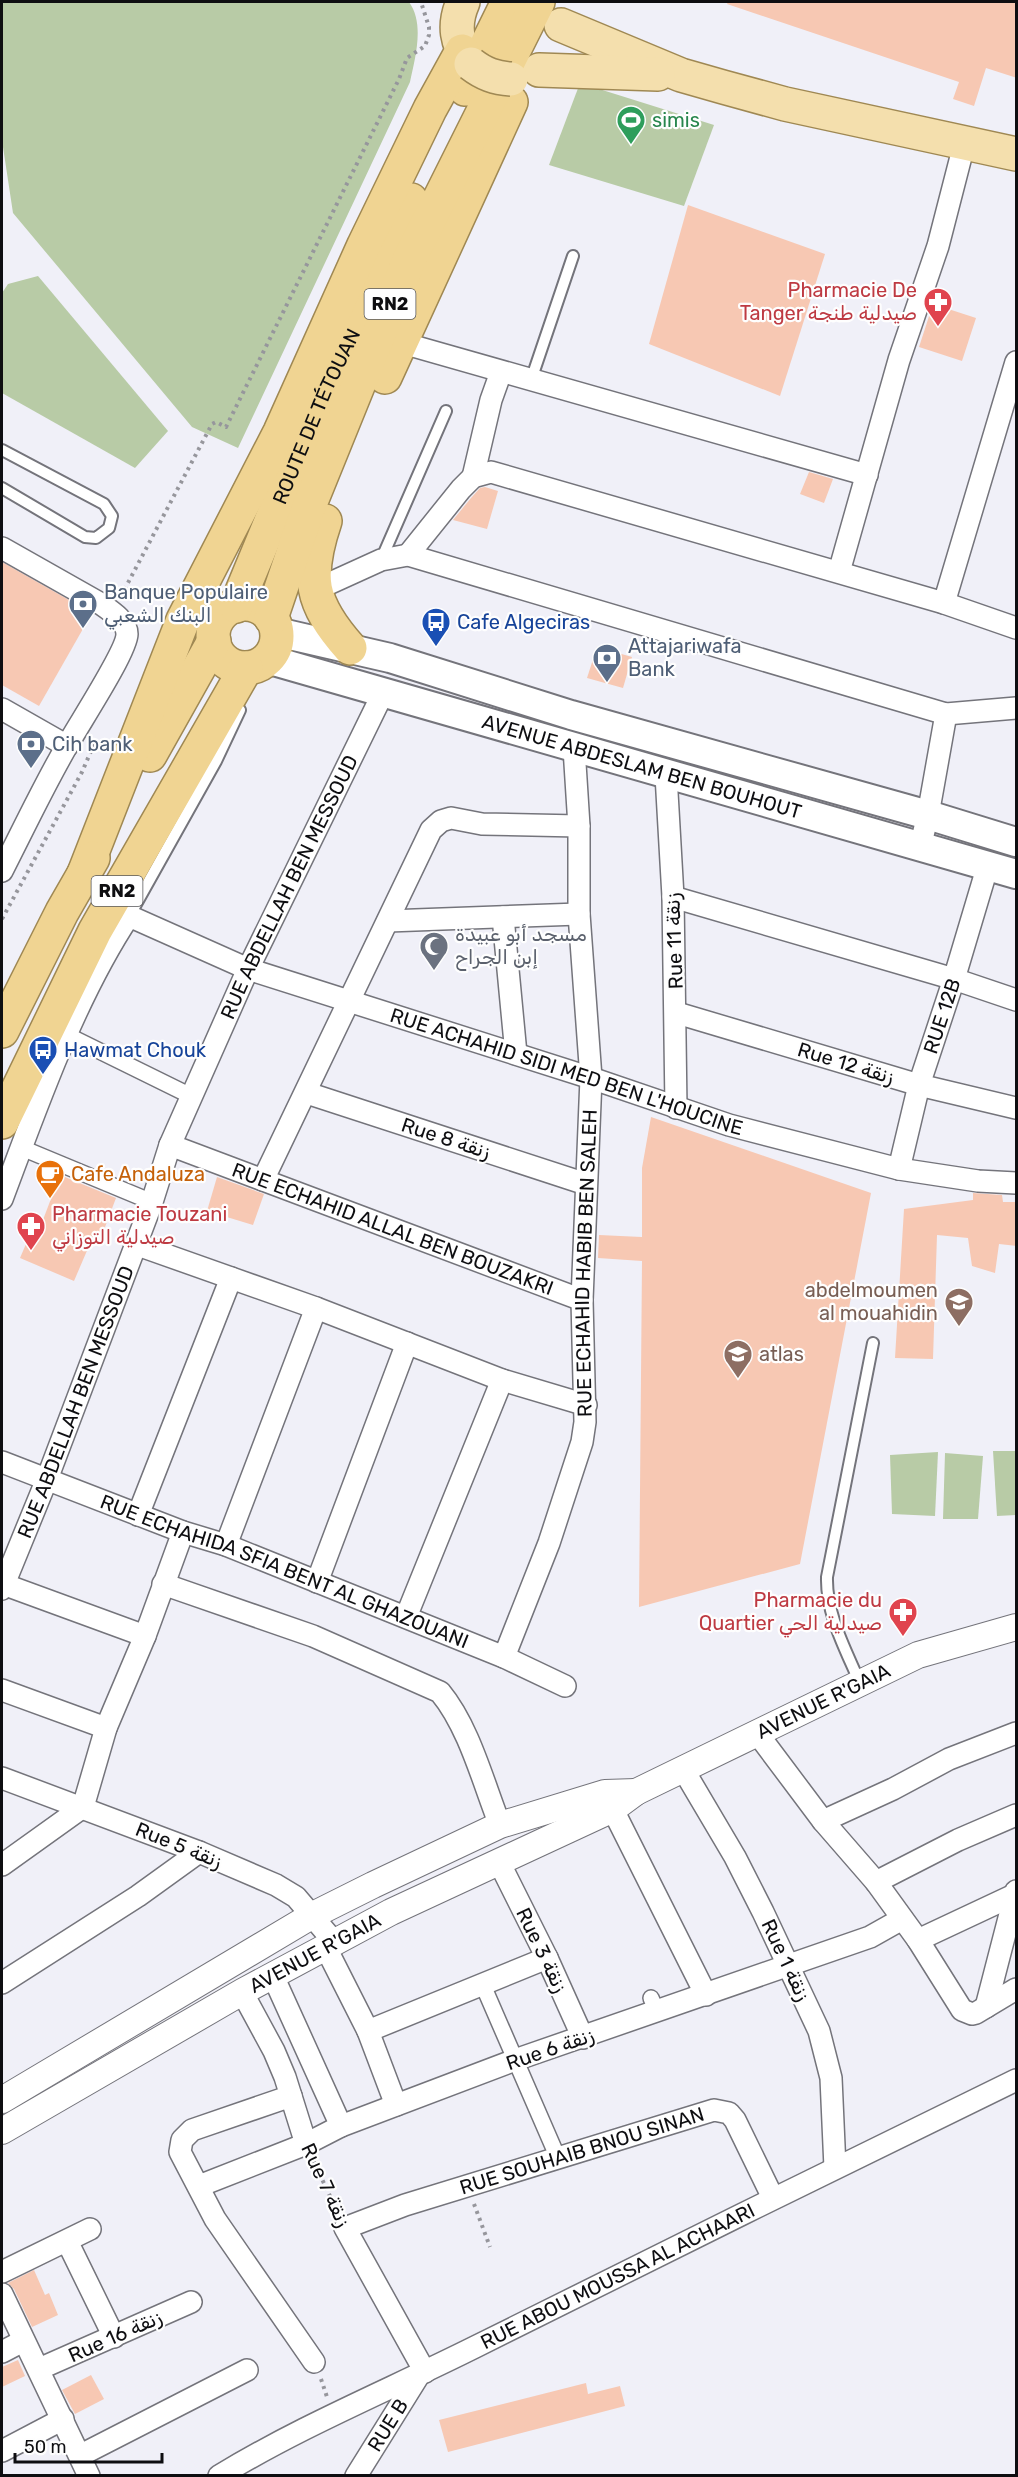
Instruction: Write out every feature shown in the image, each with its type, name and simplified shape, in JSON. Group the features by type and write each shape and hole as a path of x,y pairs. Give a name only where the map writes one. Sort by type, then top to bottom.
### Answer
{"highway":[{"name":"ROUTE DE TÉTOUAN","path":"2,1031 62,912 214,641 216,623 221,616 236,606 308,432 395,233 508,2"},
{"name":"ROUTE DE TÉTOUAN","path":"2,1122 95,931 122,883 261,659 308,509 409,260 555,7"},
{"path":"82,876 183,620 280,432 374,225 430,109 467,57"},
{"path":"350,648 327,620 315,590 313,570 315,550 347,459 524,75"},
{"path":"238,513 308,432"},
{"path":"308,509 347,459"},
{"path":"214,641 225,661 235,666 261,659 259,608 246,603 236,606"}],"main road":[{"path":"457,6 456,30 467,57 483,73 497,78 524,75 681,75"},
{"path":"524,75 551,58 559,42 555,7"},
{"path":"555,7 681,75 785,104 964,145 1017,154"},
{"name":"AVENUE ABDESLAM BEN BOUHOUT","path":"261,659 350,648 571,715 928,815 1017,843"},
{"name":"AVENUE ABDESLAM BEN BOUHOUT","path":"261,659 384,691 666,775 1017,874"}],"street":[{"path":"839,572 899,360 938,246 964,145"},
{"path":"399,342 867,475"},
{"path":"944,603 1017,362"},
{"path":"473,477 491,400 501,372"},
{"path":"408,555 460,489 473,477 491,472 944,603 1017,628"},
{"path":"2,548 115,614 128,633 125,643 67,746 2,871"},
{"path":"315,590 381,560 408,555 946,714 1017,708"},
{"name":"RUE ABDELLAH BEN MESSOUD","path":"2,1586 47,1479 152,1202 170,1145 248,969 384,691"},
{"path":"2,709 67,746"},
{"path":"920,848 946,714"},
{"name":"RUE ECHAHID HABIB BEN SALEH","path":"504,1657 549,1543 577,1459 582,1442 586,1405 582,1300 586,1251 586,1184 591,1078 579,914 579,826 574,748"},
{"name":"Rue 11 زنقة","path":"666,775 673,897 676,1108"},
{"path":"263,1180 307,1093 431,830 441,821 451,819 482,824 579,826"},
{"name":"RUE 12B","path":"899,1169 919,1085 988,866"},
{"path":"2,1199 67,1035 112,942 129,916 122,883"},
{"path":"673,897 1017,999"},
{"path":"388,921 579,914"},
{"name":"RUE ACHAHID SIDI MED BEN L'HOUCINE","path":"129,916 248,969 781,1141 899,1169 978,1181 1017,1183"},
{"path":"503,916 516,1054"},
{"name":"Rue 12 زنقة","path":"676,1013 919,1085 1017,1108"},
{"path":"67,1035 193,1097"},
{"name":"Rue 8 زنقة","path":"307,1093 586,1184"},
{"name":"RUE ECHAHID ALLAL BEN BOUZAKRI","path":"170,1145 582,1300"},
{"path":"22,1148 152,1202"},
{"path":"135,1244 316,1308 502,1380 586,1405"},
{"path":"138,1515 231,1278"},
{"path":"226,1545 316,1308"},
{"path":"317,1582 407,1343"},
{"path":"406,1617 502,1380"},
{"name":"RUE ECHAHIDA SFIA BENT AL GHAZOUANI","path":"2,1462 183,1532 226,1545 504,1657 564,1686"},
{"path":"2,1865 82,1807 106,1728 145,1636 183,1532"},
{"path":"163,1584 313,1636 440,1692 451,1705 462,1728 500,1825"},
{"path":"2,1586 145,1636"},
{"name":"AVENUE R'GAIA","path":"2,2100 313,1915 500,1825 609,1801 636,1792 918,1654 1017,1627"},
{"path":"2,1690 106,1728"},
{"path":"823,1821 893,1789 949,1759 1017,1732"},
{"path":"757,1733 823,1821 876,1882 918,1940 959,2006 972,2014 1017,1989"},
{"name":"Rue 1 زنقة","path":"683,1769 735,1857 819,2031 829,2063 835,2168"},
{"name":"Rue 5 زنقة","path":"2,1778 199,1852 276,1885 296,1897 313,1915 331,1945 368,2031 396,2105"},
{"path":"609,1801 706,1995"},
{"name":"AVENUE R'GAIA","path":"2,2131 242,1992 400,1908 499,1863 609,1801"},
{"path":"876,1882 938,1850 1017,1815"},
{"path":"2,1983 90,1928 199,1852"},
{"name":"Rue 3 زنقة","path":"499,1863 547,1958 583,2038"},
{"path":"918,1940 1016,1893"},
{"path":"986,2007 1016,1893"},
{"name":"Rue 6 زنقة","path":"199,2186 306,2144 341,2126 515,2060 583,2038 654,2005 706,1995 870,1937 902,1919"},
{"path":"368,2031 547,1958"},
{"path":"273,1976 341,2126"},
{"path":"482,1983 558,2158"},
{"name":"Rue 7 زنقة","path":"242,1992 274,2051 306,2144"},
{"name":"RUE ABOU MOUSSA AL ACHAARI","path":"219,2475 334,2414 422,2373 773,2198 1017,2080"},
{"path":"291,2096 192,2130 182,2140 180,2152 221,2229 314,2362"},
{"name":"RUE SOUHAIB BNOU SINAN","path":"345,2228 405,2205 705,2112 722,2110 735,2120 773,2198"},
{"name":"Rue 7 زنقة","path":"345,2228 422,2373"},
{"path":"2,2272 90,2229"},
{"path":"67,2241 114,2337"},
{"path":"2,2294 89,2475"},
{"name":"Rue 16 زنقة","path":"39,2369 191,2302"},
{"path":"2,2352 23,2341"},
{"path":"81,2455 247,2370"},
{"name":"RUE B","path":"356,2475 422,2373"},
{"path":"2,2451 63,2419"}],"lane":[{"path":"531,380 573,256"},
{"path":"381,560 446,411"},
{"path":"2,450 104,504 112,516 109,528 96,538 85,537 2,488"},
{"path":"129,916 216,761 261,659"},
{"path":"859,1681 826,1594 827,1577 873,1343"}],"path":[{"path":"115,614 123,589 212,424 216,422 225,427 399,79 407,57 425,46 429,27 421,2"},
{"path":"2,920 82,772 95,741"},
{"name":"Rue 7 زنقة","path":"306,2144 345,2228"},
{"path":"468,2186 490,2247"},
{"path":"314,2362 334,2414"}],"green space":[{"path":"2,2 409,2 414,11 418,31 410,82 238,448 192,427 13,213 3,147"},
{"name":"simis","path":"580,83 714,125 684,206 549,165"},
{"path":"38,276 168,431 135,468 2,393 2,293 8,284"},
{"path":"993,1451 1016,1451 1016,1515 997,1516"},
{"path":"938,1452 935,1516 892,1514 890,1455"},
{"path":"945,1453 983,1456 978,1519 943,1519"}],"building":[{"path":"728,2 1017,2 1017,78 986,68 974,106 953,99 959,82 727,4"},
{"path":"688,205 825,254 780,396 649,344"},
{"path":"933,304 976,318 962,361 919,347"},
{"path":"809,472 833,479 824,503 800,494"},
{"path":"485,487 498,491 487,529 453,520 480,488"},
{"path":"2,562 92,613 39,706 2,685"},
{"path":"597,647 632,657 623,688 587,678"},
{"name":"atlas","path":"651,1117 871,1193 800,1564 639,1607 642,1261 598,1258 599,1235 642,1237 642,1168"},
{"path":"60,1175 116,1198 102,1235 95,1232 74,1281 20,1258 32,1230 38,1233"},
{"path":"217,1177 264,1194 253,1225 207,1211"},
{"name":"abdelmoumen al mouahidin","path":"973,1193 1002,1195 1003,1202 1017,1202 1017,1246 999,1244 995,1273 972,1266 968,1238 937,1235 933,1359 895,1358 904,1209 973,1200"},
{"path":"34,2270 45,2295 49,2293 58,2315 32,2327 14,2289 8,2283"},
{"path":"18,2360 25,2376 2,2387 2,2367"},
{"path":"91,2375 104,2399 75,2414 62,2390"},
{"path":"586,2383 588,2394 620,2386 625,2406 448,2452 439,2420"}],"place":[{"name":"simis","path":"631,146"},
{"name":"Pharmacie De Tanger صيدلية طنجة","path":"938,328"},
{"name":"Banque Populaire البنك الشعبي","path":"83,630"},
{"name":"Cafe Algeciras","path":"436,648"},
{"name":"Attajariwafa Bank","path":"607,684"},
{"name":"Cih bank","path":"31,770"},
{"name":"مسجد أبو عبيدة إبن الجراح","path":"434,972"},
{"name":"Hawmat Chouk","path":"43,1076"},
{"name":"Cafe Andaluza","path":"50,1200"},
{"name":"Pharmacie Touzani صيدلية التوزاني","path":"31,1252"},
{"name":"abdelmoumen al mouahidin","path":"959,1328"},
{"name":"atlas","path":"738,1380"},
{"name":"Pharmacie du Quartier صيدلية الحي","path":"903,1638"}]}
